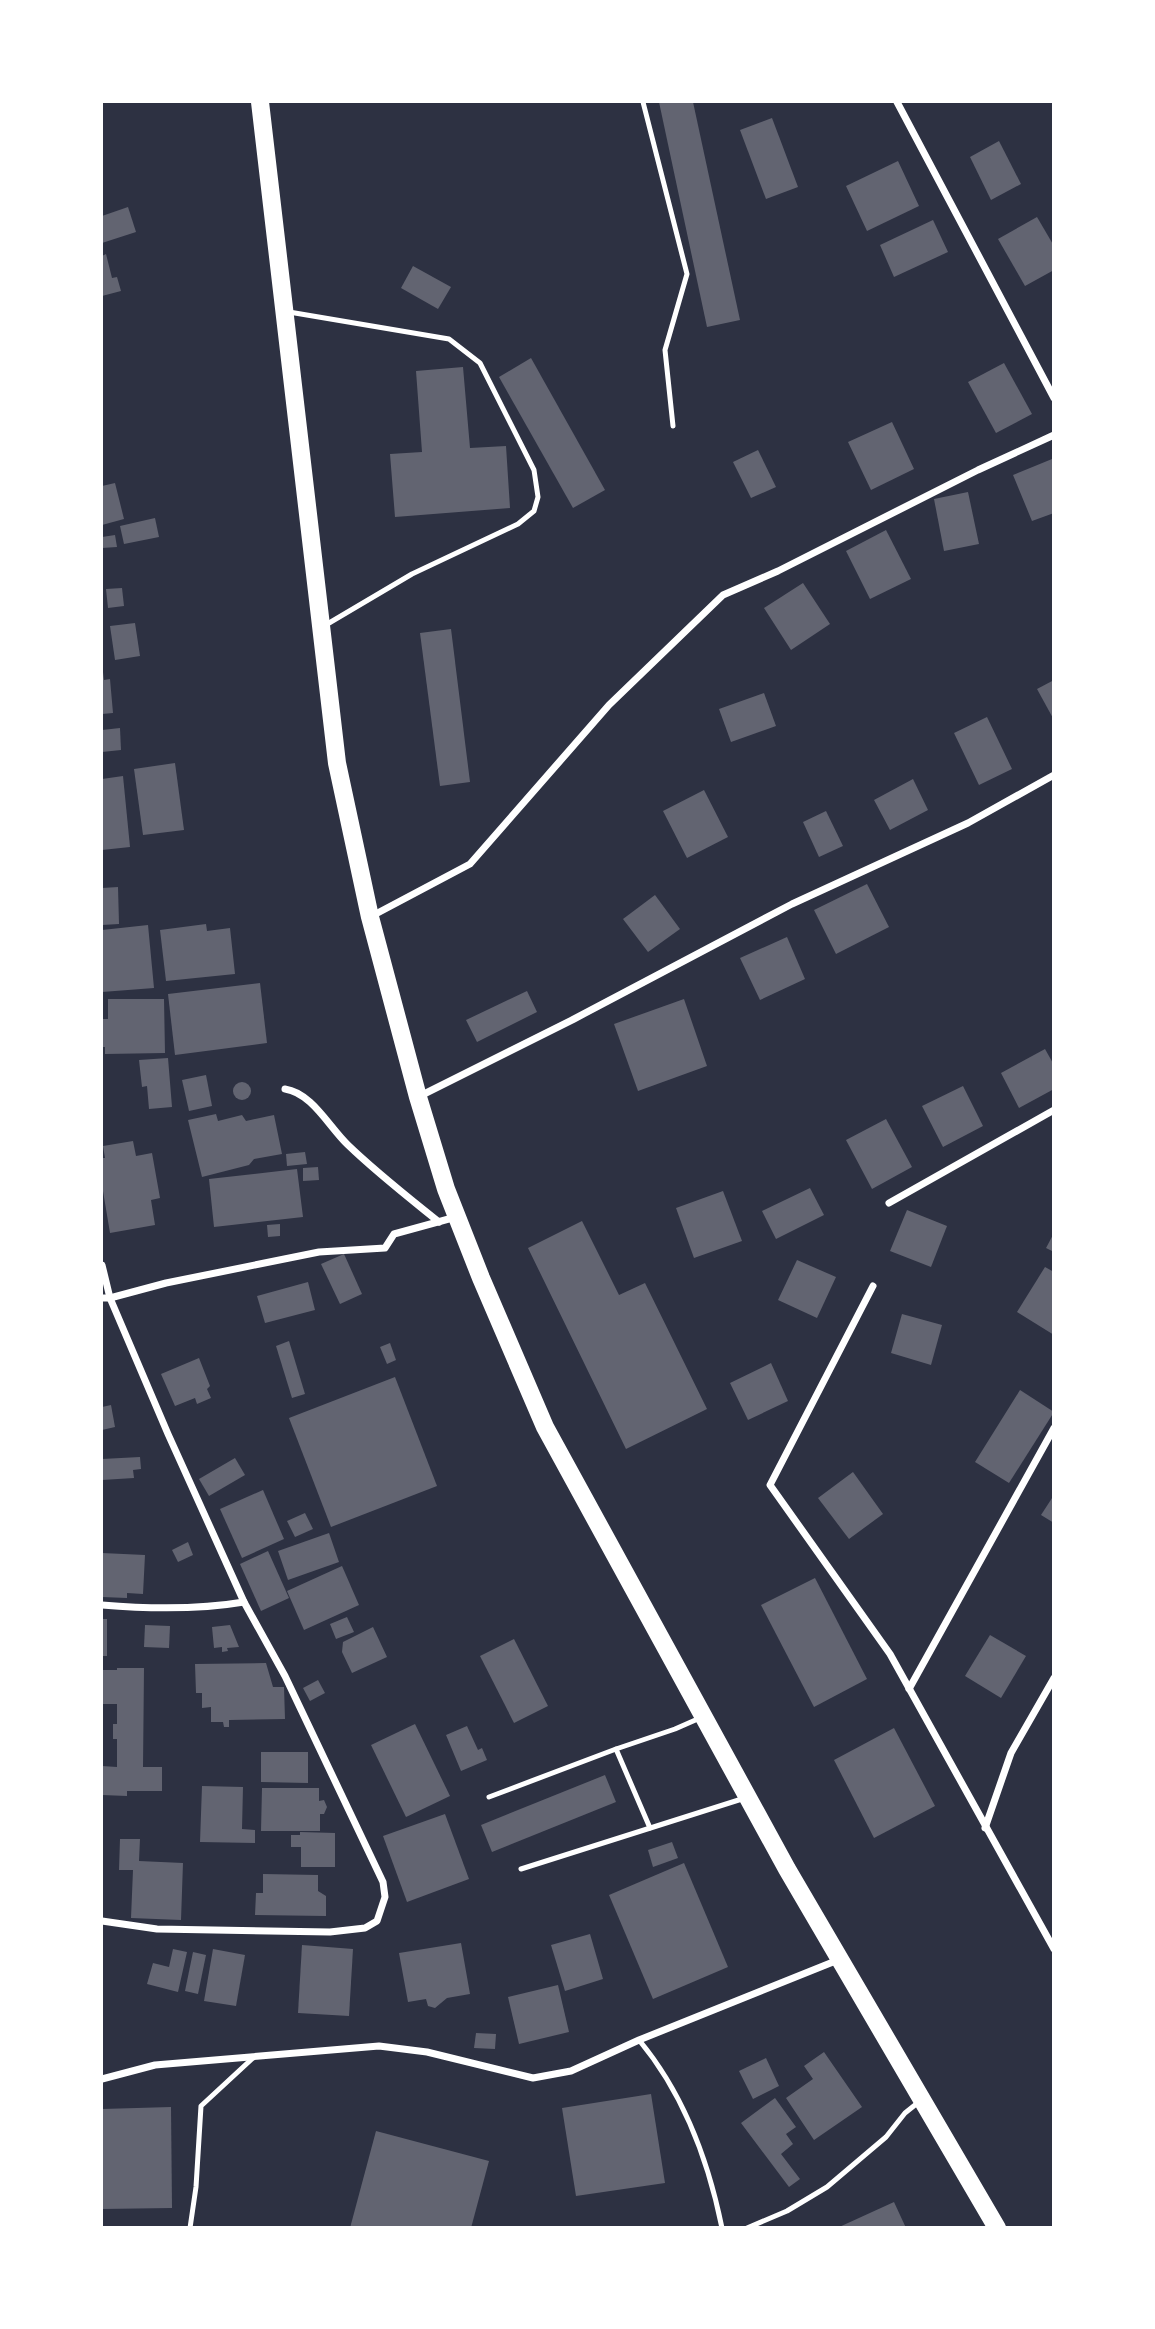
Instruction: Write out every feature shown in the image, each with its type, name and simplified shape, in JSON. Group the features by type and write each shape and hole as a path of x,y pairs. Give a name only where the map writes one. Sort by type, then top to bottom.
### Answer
{"main road":[{"path":"260,102 337,763 370,917 418,1097 457,1217 544,1427 787,1869 997,2228"}],"street":[{"path":"897,102 1054,398"},
{"path":"370,917 470,864 609,705 723,595 778,571 978,470 1054,435"},
{"path":"418,1097 574,1019 792,904 968,822 1054,775"},
{"path":"285,1089 295,1090 347,1144 439,1222"},
{"path":"889,1203 1054,1110"},
{"path":"106,1298 319,1252 385,1248 394,1234 457,1217"},
{"path":"102,1265 106,1298 244,1602 285,1676 383,1882 385,1898 377,1921 365,1928 330,1932 157,1929 102,1922"},
{"path":"873,1286 770,1486 890,1654 1054,1949"},
{"path":"909,1689 1054,1427"},
{"path":"102,1605 211,1608 244,1602"},
{"path":"985,1828 1011,1753 1054,1678"},
{"path":"102,2078 155,2065 379,2046 427,2052 533,2078 570,2071 639,2040 841,1959"}],"lane":[{"path":"643,102 687,274 664,350 673,426"},
{"path":"284,312 449,339 480,363 534,470 538,497 534,511 518,524 412,574 321,628"},
{"path":"489,1797 675,1729 703,1716"},
{"path":"616,1749 650,1828"},
{"path":"521,1869 748,1797"},
{"path":"639,2040 659,2065 685,2110 712,2180 722,2228"},
{"path":"190,2228 196,2187 201,2106 255,2056"},
{"path":"747,2228 787,2211 827,2187 886,2137 905,2113 922,2099"}],"building":[{"path":"659,102 693,102 740,320 707,327"},
{"path":"772,118 798,187 766,199 740,130"},
{"path":"999,141 1021,184 991,200 970,157"},
{"path":"898,161 919,206 867,231 846,186"},
{"path":"128,207 136,232 102,243 102,216"},
{"path":"1037,217 1054,246 1054,270 1025,286 998,239"},
{"path":"933,220 948,252 894,277 880,245"},
{"path":"106,254 112,278 117,277 121,291 102,296 102,256"},
{"path":"413,266 451,287 438,309 401,288"},
{"path":"531,358 605,490 573,508 499,377"},
{"path":"1004,363 1032,414 996,433 968,382"},
{"path":"463,367 470,448 506,446 510,508 395,517 390,454 422,452 416,371"},
{"path":"892,422 914,469 871,490 848,442"},
{"path":"758,450 776,487 751,498 733,462"},
{"path":"1052,459 1054,513 1032,521 1013,475"},
{"path":"115,483 124,519 102,525 102,486"},
{"path":"968,492 979,544 944,551 934,499"},
{"path":"155,518 159,537 124,544 120,526"},
{"path":"886,530 911,579 870,599 846,551"},
{"path":"115,535 117,547 102,548 102,537"},
{"path":"803,583 830,624 791,650 764,608"},
{"path":"122,588 124,606 108,608 106,589"},
{"path":"135,623 140,656 115,660 110,626"},
{"path":"451,629 470,782 440,786 420,633"},
{"path":"102,672 104,680 110,679 113,713 102,714"},
{"path":"1054,680 1054,720 1037,689"},
{"path":"764,693 776,726 731,742 719,709"},
{"path":"987,717 1012,769 979,785 954,733"},
{"path":"120,728 121,750 102,752 102,730"},
{"path":"175,763 184,830 143,835 134,769"},
{"path":"123,776 130,847 102,850 102,779"},
{"path":"913,779 928,810 890,830 874,800"},
{"path":"704,790 728,837 687,858 663,811"},
{"path":"826,811 843,846 819,857 803,822"},
{"path":"867,884 889,927 836,954 814,910"},
{"path":"118,887 119,924 102,925 102,888"},
{"path":"655,895 680,929 648,952 623,919"},
{"path":"206,924 207,931 230,928 235,974 166,981 160,930"},
{"path":"148,925 154,988 102,992 102,930"},
{"path":"787,937 805,979 760,1000 740,958"},
{"path":"260,983 267,1043 175,1055 168,994"},
{"path":"527,991 537,1012 477,1042 466,1020"},
{"path":"108,999 164,999 165,1053 105,1054 105,1047 102,1047 102,1019 108,1019"},
{"path":"684,999 707,1066 638,1091 614,1024"},
{"path":"1045,1049 1054,1065 1054,1089 1019,1108 1001,1073"},
{"path":"168,1058 172,1107 149,1109 147,1086 142,1087 139,1060"},
{"path":"206,1075 212,1106 189,1111 182,1080"},
{"path":"238,1082 246,1082 251,1091 249,1098 238,1100 233,1095 233,1087"},
{"path":"963,1086 983,1126 943,1147 922,1106"},
{"path":"216,1114 218,1121 242,1115 246,1121 274,1115 282,1154 254,1159 249,1165 202,1177 188,1120"},
{"path":"886,1119 912,1167 872,1189 846,1140"},
{"path":"133,1141 136,1156 152,1153 160,1198 151,1200 155,1225 110,1233 102,1185 102,1158 105,1158 103,1146"},
{"path":"305,1152 307,1164 287,1166 286,1154"},
{"path":"318,1167 319,1180 303,1181 303,1168"},
{"path":"297,1169 303,1217 214,1227 209,1179"},
{"path":"810,1188 824,1215 776,1239 762,1211"},
{"path":"723,1191 742,1241 694,1258 676,1208"},
{"path":"907,1210 947,1226 931,1267 890,1251"},
{"path":"582,1221 619,1295 645,1283 707,1409 626,1449 528,1248"},
{"path":"280,1224 280,1236 268,1237 267,1225"},
{"path":"1054,1233 1054,1252 1046,1248"},
{"path":"344,1254 362,1294 340,1304 321,1264"},
{"path":"797,1260 836,1277 817,1318 778,1300"},
{"path":"1045,1267 1054,1272 1054,1335 1017,1312"},
{"path":"308,1282 315,1310 265,1323 257,1296"},
{"path":"902,1314 942,1325 931,1365 891,1353"},
{"path":"289,1341 305,1394 292,1398 276,1346"},
{"path":"390,1343 396,1360 387,1364 380,1347"},
{"path":"199,1358 210,1386 207,1389 211,1398 197,1404 195,1398 175,1406 161,1374"},
{"path":"771,1363 788,1401 748,1420 730,1383"},
{"path":"395,1377 437,1486 331,1527 289,1418"},
{"path":"1020,1390 1054,1412 1009,1483 975,1462"},
{"path":"111,1405 115,1427 102,1430 102,1407"},
{"path":"140,1457 141,1469 133,1470 134,1478 102,1480 102,1459"},
{"path":"235,1458 245,1475 209,1496 199,1479"},
{"path":"853,1472 883,1514 849,1539 818,1498"},
{"path":"263,1490 284,1539 242,1558 220,1509"},
{"path":"1054,1495 1054,1523 1041,1515"},
{"path":"305,1513 313,1529 295,1537 287,1521"},
{"path":"329,1533 339,1562 288,1580 278,1551"},
{"path":"188,1542 193,1555 178,1562 172,1550"},
{"path":"268,1551 289,1598 261,1611 240,1564"},
{"path":"102,1553 145,1555 143,1594 127,1593 127,1598 102,1597"},
{"path":"342,1566 359,1605 304,1630 287,1591"},
{"path":"815,1578 867,1679 814,1707 761,1605"},
{"path":"347,1617 354,1632 336,1639 330,1624"},
{"path":"102,1619 107,1619 107,1656 102,1656"},
{"path":"145,1625 170,1626 169,1648 144,1647"},
{"path":"230,1625 239,1647 227,1648 228,1651 222,1652 222,1647 214,1648 212,1627"},
{"path":"373,1627 387,1657 352,1673 342,1652 343,1642"},
{"path":"990,1635 1026,1656 1001,1698 965,1676"},
{"path":"514,1639 548,1706 514,1723 480,1656"},
{"path":"266,1663 273,1687 284,1687 285,1719 229,1720 229,1727 224,1727 223,1722 211,1722 211,1707 202,1708 202,1693 196,1693 195,1664"},
{"path":"144,1668 143,1767 162,1767 162,1791 127,1791 127,1796 102,1795 102,1766 117,1767 117,1739 113,1739 113,1724 117,1724 117,1704 102,1704 102,1670"},
{"path":"318,1680 325,1693 310,1701 303,1688"},
{"path":"415,1724 450,1796 406,1817 371,1745"},
{"path":"467,1726 478,1750 482,1748 487,1760 461,1771 446,1735"},
{"path":"894,1728 935,1806 874,1838 834,1760"},
{"path":"261,1752 308,1752 308,1783 261,1782"},
{"path":"605,1775 616,1802 492,1852 481,1825"},
{"path":"202,1786 243,1787 242,1829 255,1830 255,1843 200,1842"},
{"path":"262,1788 319,1788 319,1801 324,1800 327,1807 324,1814 320,1814 320,1831 261,1831"},
{"path":"445,1814 469,1879 407,1902 383,1836"},
{"path":"300,1832 335,1833 335,1867 301,1867 301,1847 291,1847 291,1835 300,1835"},
{"path":"120,1839 140,1839 139,1861 183,1863 181,1920 131,1918 133,1870 119,1870"},
{"path":"672,1842 678,1858 653,1867 648,1850"},
{"path":"684,1863 728,1967 653,1999 609,1895"},
{"path":"263,1874 318,1875 318,1891 326,1896 326,1916 255,1915 256,1893 263,1893"},
{"path":"590,1934 603,1979 565,1991 551,1945"},
{"path":"461,1943 470,1994 447,1998 435,2008 428,2006 426,1999 408,2002 399,1953"},
{"path":"302,1945 353,1949 349,2016 298,2013"},
{"path":"173,1949 187,1952 178,1992 147,1984 153,1963 169,1967"},
{"path":"213,1949 245,1955 236,2006 204,2001"},
{"path":"193,1952 206,1955 198,1994 185,1991"},
{"path":"558,1985 569,2032 519,2044 508,1997"},
{"path":"476,2033 496,2034 495,2049 474,2048"},
{"path":"824,2052 862,2107 814,2140 786,2098 813,2079 804,2066"},
{"path":"766,2058 779,2086 753,2099 739,2071"},
{"path":"651,2094 665,2183 576,2196 562,2108"},
{"path":"775,2098 796,2127 786,2134 793,2144 781,2154 800,2179 789,2187 741,2123"},
{"path":"171,2107 172,2208 102,2209 102,2109"},
{"path":"376,2131 489,2161 471,2228 350,2228"},
{"path":"894,2202 906,2228 837,2228"}]}
